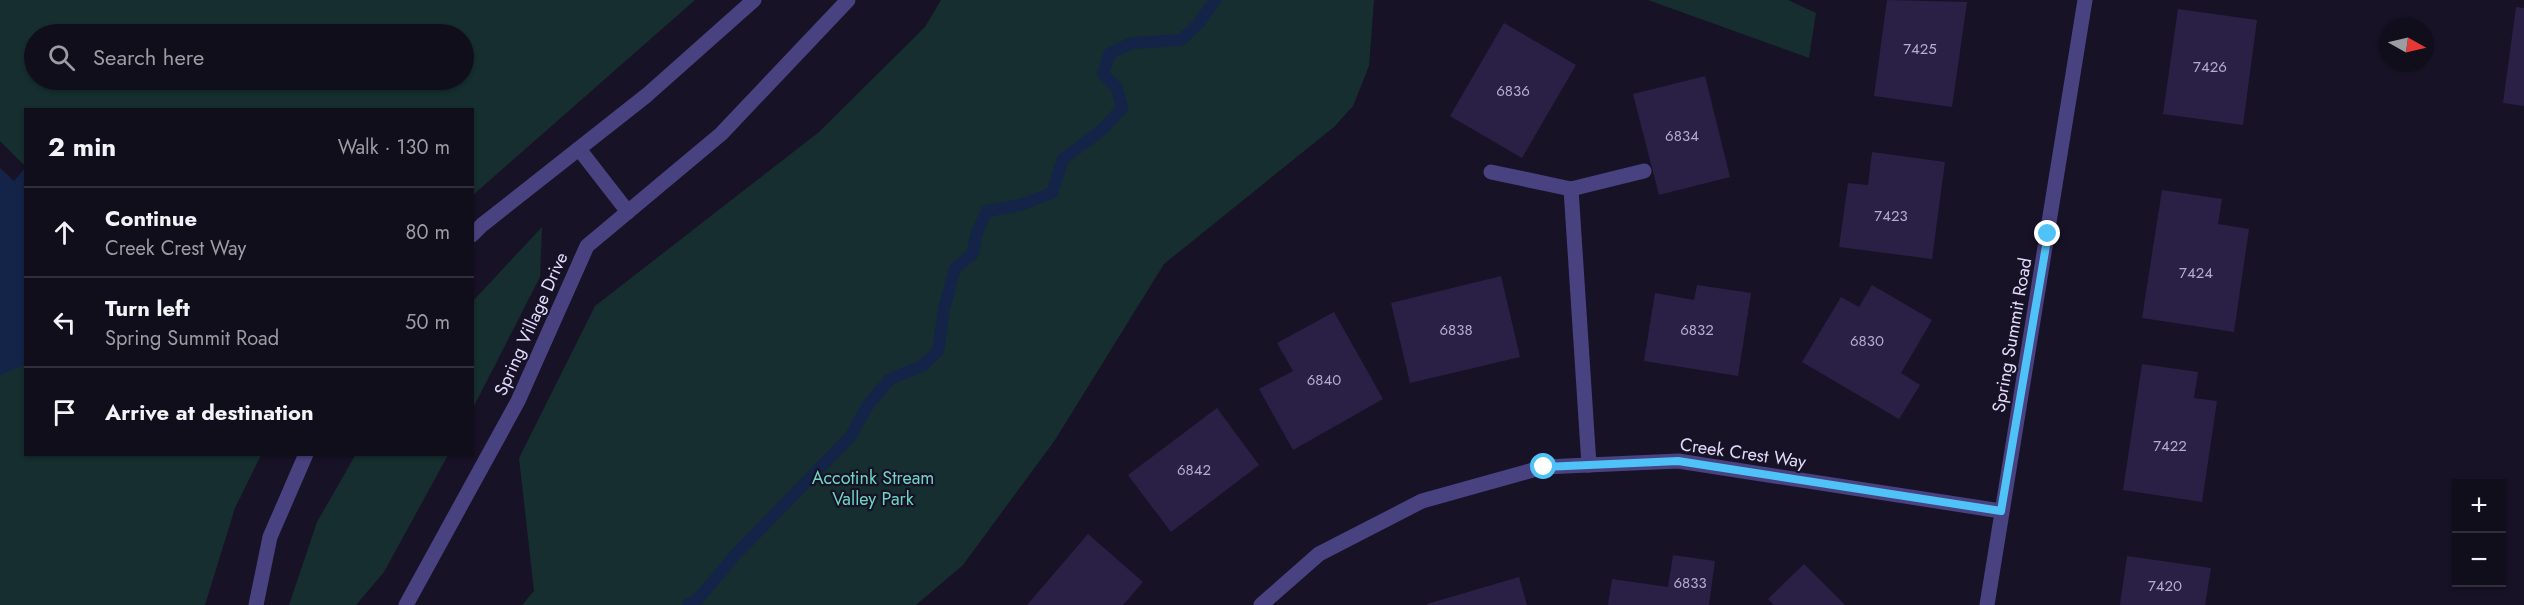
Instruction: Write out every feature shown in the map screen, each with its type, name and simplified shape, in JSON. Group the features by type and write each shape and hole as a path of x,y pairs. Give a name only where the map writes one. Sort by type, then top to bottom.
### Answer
{"street":[{"path":"474,233 647,95 754,0"},
{"name":"Spring Village Drive","path":"406,605 518,401 587,246 721,134 848,0"},
{"name":"Spring Summit Road","path":"1987,605 2085,0"},
{"path":"579,149 628,212"},
{"path":"1491,171 1571,189 1644,171"},
{"path":"1571,189 1589,465"},
{"path":"256,605 270,537 305,456"},
{"name":"Creek Crest Way","path":"1261,605 1319,554 1422,501 1544,467 1678,461 2001,511"}],"green space":[{"path":"0,0 695,0 474,194 474,108 24,108 24,456 261,456 235,508 205,605 0,605"},
{"name":"Accotink Stream Valley Park","path":"941,0 1374,0 1369,66 1353,106 1334,127 1164,264 1055,440 963,565 916,605 522,605 534,591 519,458 595,306 819,132 925,27"},
{"path":"1648,0 1788,0 1816,13 1809,58"},
{"path":"542,227 540,277 474,406 474,300"},
{"path":"355,456 447,456 384,572 356,605 289,605 317,522"}],"water":[{"path":"0,144 24,169 24,365 0,375"}],"pier":[{"path":"0,141 24,165 24,169 14,181 0,168"}],"building":[{"path":"1887,0 1967,2 1952,107 1874,96"},
{"path":"2516,7 2524,8 2524,106 2503,103"},
{"path":"2178,9 2257,20 2243,125 2163,114"},
{"path":"1504,23 1576,65 1522,158 1450,116"},
{"path":"1705,76 1730,177 1659,195 1633,94"},
{"path":"1872,152 1945,162 1932,259 1839,247 1848,183 1868,185"},
{"path":"2162,190 2222,199 2218,224 2249,229 2234,332 2142,318"},
{"path":"1501,276 1520,357 1410,383 1391,303"},
{"path":"1697,285 1751,293 1738,376 1644,361 1655,293 1694,300"},
{"path":"1872,285 1932,320 1901,373 1920,385 1899,419 1802,362 1841,297 1859,307"},
{"path":"1334,312 1383,399 1293,450 1259,389 1293,371 1277,343"},
{"path":"2142,364 2198,372 2194,398 2217,401 2202,502 2123,490"},
{"path":"1217,408 1259,465 1171,532 1128,475"},
{"path":"1088,534 1143,582 1123,605 1027,605"},
{"path":"1673,555 1715,561 1709,605 1608,605 1612,579 1668,587"},
{"path":"2127,556 2211,568 2205,605 2120,605"},
{"path":"1804,564 1845,605 1774,605 1768,599"},
{"path":"1519,577 1527,605 1427,605 1427,604"}],"waterway":[{"path":"688,605 699,598 736,554 850,437 868,405 890,379 922,366 938,351 944,309 955,268 972,255 977,232 987,211 1020,205 1052,193 1063,159 1103,129 1122,108 1117,88 1103,74 1110,53 1132,43 1181,40 1199,23 1215,0"}],"route":[{"path":"1544,467 1678,461 2001,511 2048,234"}]}
